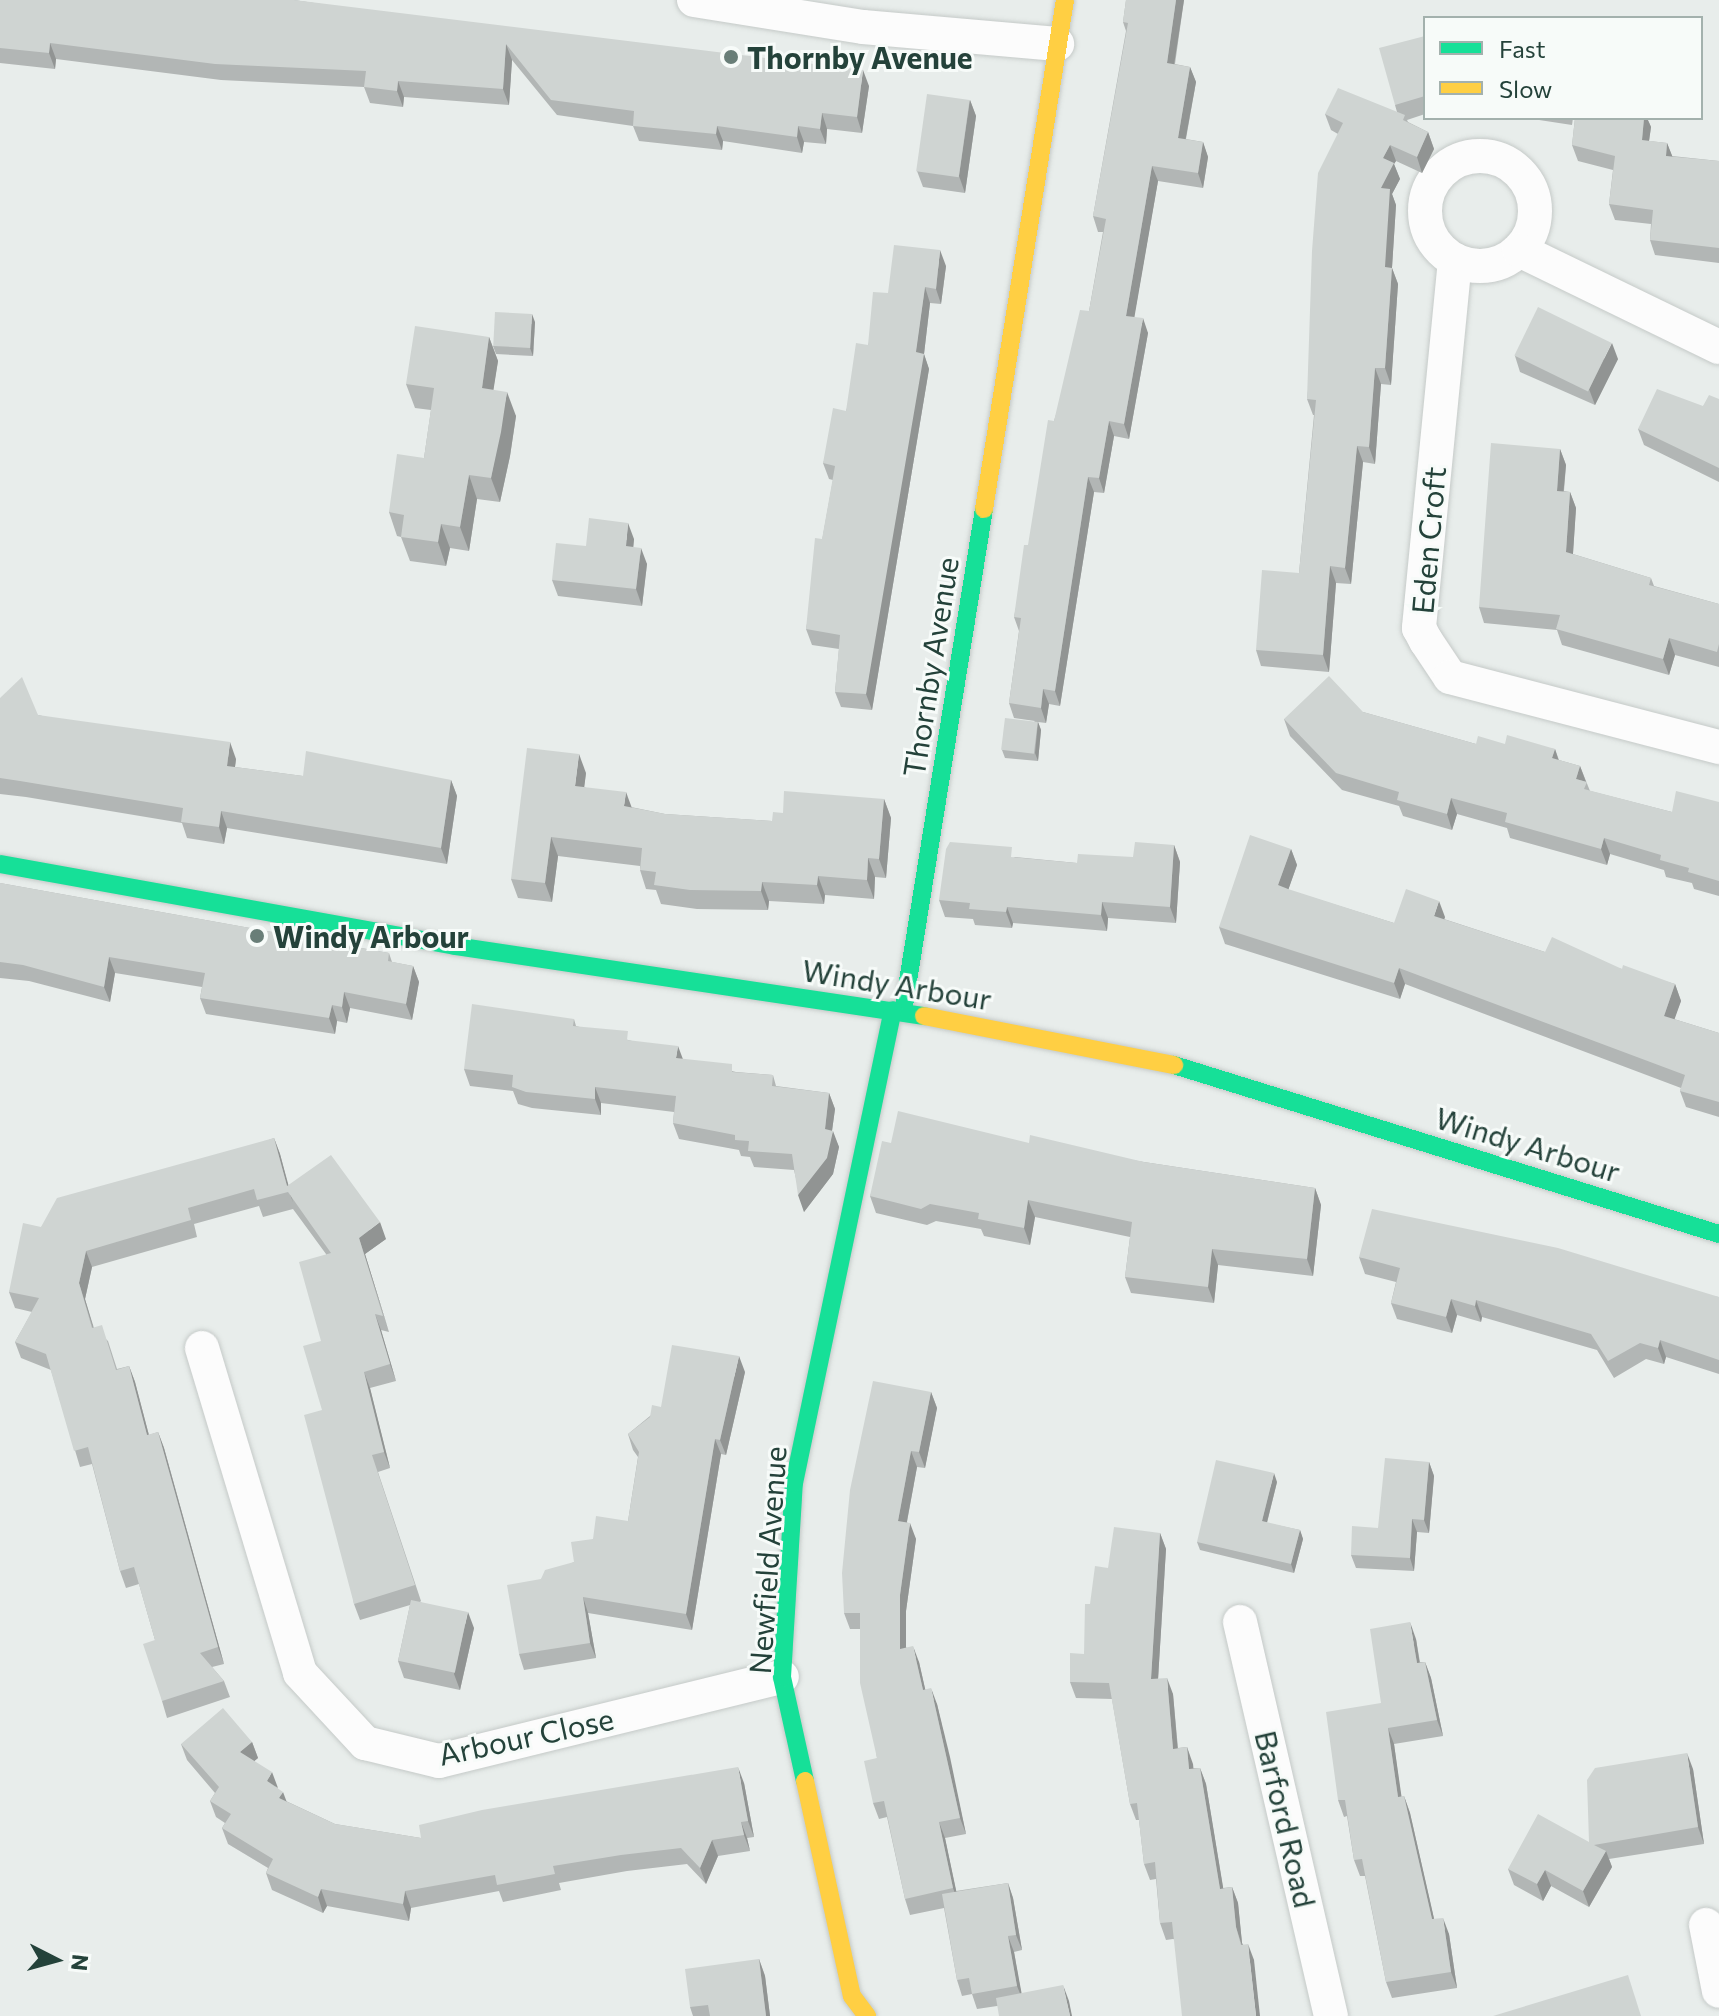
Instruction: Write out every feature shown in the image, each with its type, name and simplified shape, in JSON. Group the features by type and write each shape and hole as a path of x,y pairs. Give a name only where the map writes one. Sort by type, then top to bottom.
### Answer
{"street":[{"path":"694,0 863,27 1057,44"},
{"name":"Thornby Avenue","path":"898,1011 1065,0"},
{"path":"1478,156 1509,165 1532,195 1530,234 1519,250 1492,265 1455,260 1434,242 1426,225 1427,195 1443,170 1478,156"},
{"path":"1519,250 1719,347"},
{"name":"Eden Croft","path":"1455,260 1419,628 1426,641 1450,677 1719,747"},
{"name":"Windy Arbour","path":"0,864 455,946 898,1011 1182,1066 1719,1234"},
{"name":"Newfield Avenue","path":"867,2016 852,1996 782,1677 794,1483 898,1011"},
{"name":"Arbour Close","path":"202,1348 300,1673 365,1743 439,1761 782,1677"},
{"name":"Barford Road","path":"1240,1622 1331,2016"},
{"path":"1706,1925 1719,1991"}],"building":[{"path":"0,0 294,0 863,70 857,117 822,113 820,129 798,126 797,137 717,126 716,134 633,126 634,111 551,100 506,44 503,89 398,81 397,91 364,87 366,71 215,64 50,43 49,53 0,48"},
{"path":"1126,0 1176,0 1167,63 1190,67 1178,138 1203,142 1198,173 1152,166 1126,316 1143,318 1124,424 1109,421 1099,478 1088,477 1055,691 1043,689 1041,708 1009,703 1021,618 1014,617 1048,420 1054,421 1080,310 1089,311 1106,219 1093,216 1128,23 1123,22"},
{"path":"1423,37 1423,97 1395,105 1379,48"},
{"path":"1338,88 1405,115 1403,120 1428,132 1417,157 1390,145 1383,158 1394,163 1381,188 1390,189 1385,267 1392,268 1385,368 1375,368 1369,447 1357,446 1345,568 1330,566 1323,655 1256,650 1262,570 1299,573 1316,400 1307,399 1318,173 1343,123 1325,114"},
{"path":"927,94 970,100 959,177 916,171"},
{"path":"1575,120 1644,120 1642,140 1667,143 1666,156 1719,161 1719,248 1650,240 1653,210 1609,204 1615,156 1572,145"},
{"path":"894,245 940,250 936,289 925,287 916,352 924,354 866,694 835,692 840,635 806,629 815,538 822,539 835,466 823,463 833,408 846,411 856,343 868,345 873,292 888,293"},
{"path":"1538,307 1612,343 1588,391 1514,356"},
{"path":"495,312 532,314 530,348 493,346"},
{"path":"415,326 489,337 482,388 507,392 491,478 469,475 460,527 441,524 438,542 401,537 404,515 389,512 397,454 424,458 434,388 406,384"},
{"path":"1657,389 1703,406 1709,395 1719,399 1719,468 1638,429"},
{"path":"1491,443 1560,449 1557,491 1570,492 1566,552 1651,578 1649,585 1719,604 1717,652 1669,638 1663,659 1556,629 1560,615 1479,607"},
{"path":"589,518 628,523 626,546 641,548 636,589 552,580 556,543 586,546"},
{"path":"1329,676 1363,712 1476,744 1478,736 1505,744 1507,735 1555,749 1552,758 1580,766 1576,779 1587,782 1584,789 1672,812 1676,791 1719,802 1719,881 1660,860 1661,855 1604,838 1601,849 1505,822 1507,813 1451,798 1447,814 1397,800 1399,792 1336,773 1284,719"},
{"path":"22,677 38,715 230,742 227,766 303,776 306,751 451,780 441,848 221,811 219,827 181,822 183,808 0,778 0,698"},
{"path":"1005,718 1038,722 1034,754 1001,750"},
{"path":"527,748 579,754 575,786 626,792 624,806 665,814 772,821 773,812 783,813 784,791 884,799 879,859 868,858 867,880 818,876 817,885 762,882 761,891 690,890 654,885 656,872 640,870 642,848 551,837 545,883 511,879"},
{"path":"1250,835 1291,849 1278,885 1288,889 1394,923 1406,889 1439,901 1434,916 1545,952 1552,937 1622,969 1623,965 1675,984 1664,1016 1719,1033 1719,1102 1680,1091 1685,1075 1399,968 1394,983 1219,927"},
{"path":"950,842 1012,847 1011,857 1077,863 1078,854 1133,857 1135,842 1174,845 1170,907 1102,902 1101,915 1007,907 1006,912 969,909 970,903 939,900 946,849"},
{"path":"0,883 389,953 388,961 413,966 406,1004 344,992 342,1007 332,1005 329,1018 200,998 205,973 109,957 104,987 23,965 0,962"},
{"path":"472,1004 574,1019 573,1026 628,1031 627,1040 678,1046 676,1058 732,1064 732,1072 773,1075 772,1086 829,1093 825,1129 833,1131 827,1158 798,1195 792,1154 748,1151 749,1141 735,1140 735,1135 673,1123 676,1096 595,1087 595,1099 526,1092 512,1087 513,1075 464,1069"},
{"path":"898,1111 1029,1143 1030,1135 1144,1162 1315,1188 1307,1259 1212,1249 1208,1287 1125,1277 1132,1222 1028,1200 1024,1228 978,1219 979,1213 930,1204 921,1209 870,1196 882,1141 891,1143"},
{"path":"274,1138 287,1186 331,1155 380,1222 359,1238 383,1316 375,1314 390,1364 364,1372 384,1452 372,1455 415,1585 354,1604 304,1415 322,1410 303,1346 321,1341 299,1262 331,1253 288,1192 257,1200 254,1189 188,1208 191,1220 86,1251 79,1283 92,1328 102,1325 116,1370 129,1366 147,1435 158,1432 218,1647 200,1653 224,1681 162,1701 143,1644 155,1640 134,1567 120,1571 88,1447 74,1451 46,1354 15,1342 39,1298 9,1292 23,1223 41,1227 57,1198"},
{"path":"1372,1209 1558,1248 1719,1297 1719,1360 1660,1340 1658,1348 1640,1343 1608,1361 1591,1334 1476,1300 1475,1306 1451,1299 1446,1317 1391,1303 1400,1268 1359,1257"},
{"path":"672,1345 739,1356 720,1440 715,1439 686,1614 583,1597 590,1643 519,1654 507,1585 541,1579 545,1570 574,1562 571,1542 593,1539 596,1516 628,1521 639,1452 628,1434 650,1417 652,1405 661,1407"},
{"path":"873,1381 931,1392 919,1452 911,1451 898,1521 910,1523 900,1595 900,1649 913,1646 923,1690 931,1688 960,1818 939,1822 953,1888 905,1899 884,1801 873,1803 864,1761 877,1758 860,1683 860,1613 844,1613 842,1573 850,1490"},
{"path":"1385,1458 1429,1462 1424,1520 1412,1519 1410,1558 1351,1555 1352,1526 1378,1528"},
{"path":"1216,1460 1274,1473 1262,1521 1300,1530 1291,1564 1197,1542"},
{"path":"1114,1527 1160,1533 1151,1679 1167,1678 1173,1749 1187,1747 1189,1769 1200,1768 1220,1889 1232,1887 1241,1945 1248,1944 1256,2016 1182,2016 1172,1922 1160,1923 1155,1862 1144,1864 1137,1803 1130,1804 1109,1683 1070,1682 1070,1653 1084,1654 1085,1604 1090,1604 1095,1566 1108,1568"},
{"path":"411,1600 468,1612 455,1673 398,1661"},
{"path":"1410,1622 1417,1663 1425,1662 1437,1720 1388,1728 1398,1797 1404,1796 1432,1919 1443,1918 1451,1972 1386,1982 1362,1859 1354,1860 1345,1800 1338,1800 1326,1712 1381,1703 1370,1629"},
{"path":"223,1708 252,1742 240,1752 272,1772 267,1781 283,1792 279,1798 335,1824 421,1838 419,1825 482,1810 738,1767 748,1821 741,1822 744,1835 712,1840 700,1868 681,1848 553,1866 555,1874 497,1885 495,1875 405,1891 403,1904 321,1889 318,1897 266,1873 273,1859 222,1828 231,1814 210,1801 219,1787 181,1744"},
{"path":"1687,1753 1698,1827 1594,1845 1606,1851 1583,1891 1545,1870 1537,1884 1508,1869 1538,1814 1589,1842 1587,1780 1595,1768"},
{"path":"1008,1883 1016,1935 1008,1936 1017,1986 972,1994 969,1978 957,1980 942,1894"},
{"path":"759,1959 766,2016 710,2016 708,2005 690,2007 685,1969"},
{"path":"1628,1975 1641,2016 1493,2016"},
{"path":"1063,1985 1070,2016 999,2016 996,1998"}],"traffic: fast":[{"path":"903,1012 984,509"},
{"path":"0,864 455,946 924,1016"},
{"path":"805,1781 782,1677 794,1483 893,1010"},
{"path":"1174,1065 1719,1234"}],"traffic: slow":[{"path":"984,509 1065,0"},
{"path":"924,1016 1174,1065"},
{"path":"805,1781 852,1996 867,2016"}],"place":[{"name":"Thornby Avenue","path":"731,57"},
{"name":"Windy Arbour","path":"257,936"}]}
